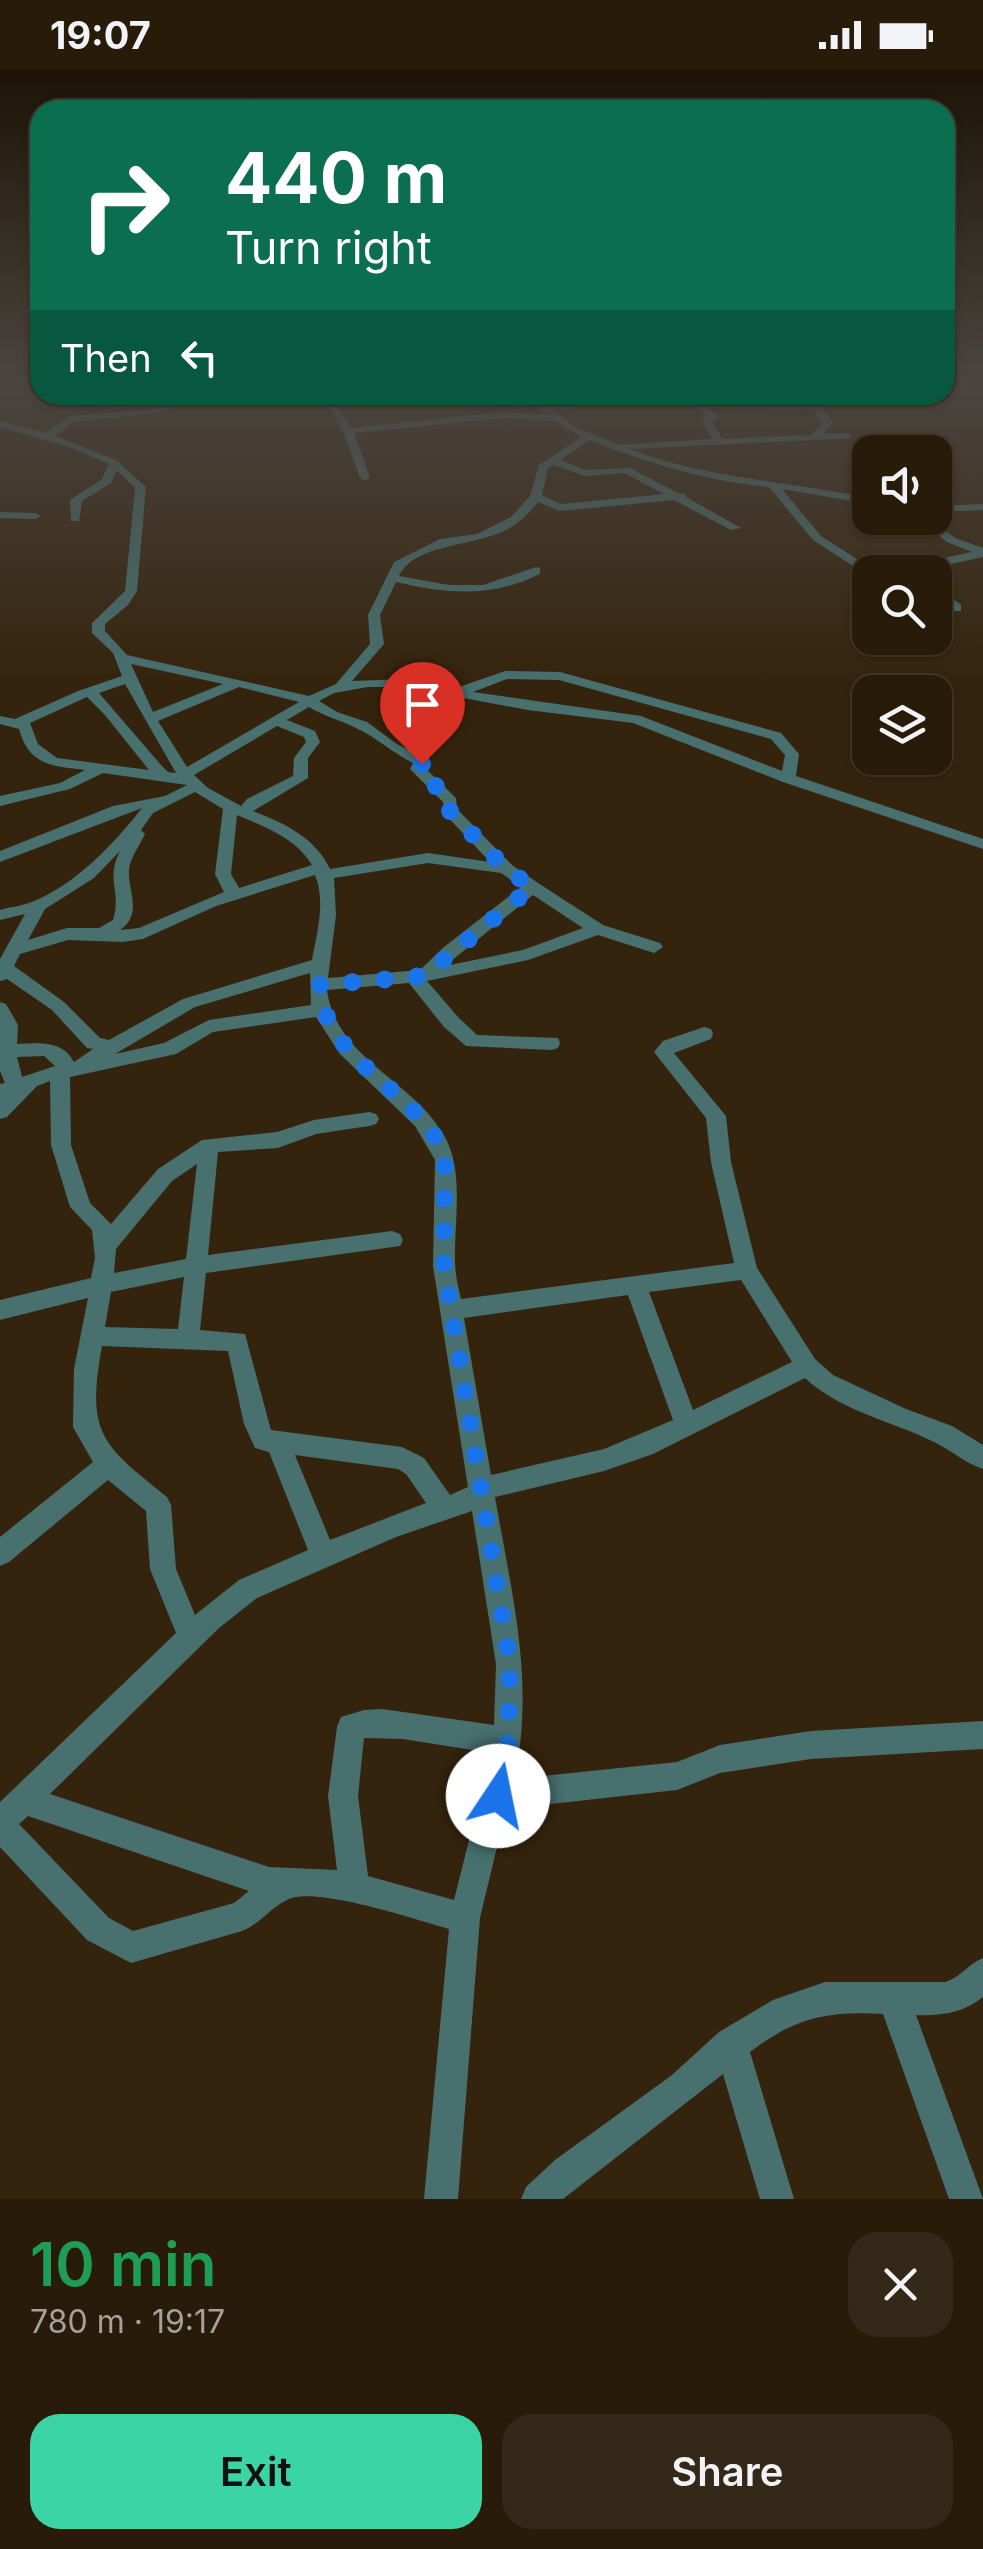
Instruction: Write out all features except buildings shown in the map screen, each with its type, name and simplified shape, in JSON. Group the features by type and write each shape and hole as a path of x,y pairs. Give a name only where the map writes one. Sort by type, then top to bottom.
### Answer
{"street":[{"path":"75,519 76,500 103,484"},
{"path":"138,484 142,493 130,590 124,602 97,625 99,633 111,640 126,658 131,678 190,780 304,845 322,871 328,916 321,974 322,1010 354,1054 441,1144 446,1175 444,1266 510,1664 508,1742 498,1796 465,1918 441,2199"},
{"path":"342,685 377,644 374,615 406,558 442,542 495,534 536,498 539,484"},
{"path":"656,484 735,528"},
{"path":"772,484 816,538 852,561"},
{"path":"774,484 852,498"},
{"path":"536,498 560,508 681,496"},
{"path":"958,507 964,518 983,520"},
{"path":"952,508 983,507"},
{"path":"0,515 35,516"},
{"path":"944,535 983,553"},
{"path":"952,560 983,553"},
{"path":"394,578 461,591 485,591 506,587 536,571"},
{"path":"952,604 957,608"},
{"path":"126,658 308,700 332,715 362,724 392,747 422,762 417,769 451,800 449,810 506,869 597,929 654,948"},
{"path":"457,693 518,674 586,681 776,736 792,754 788,778"},
{"path":"17,724 131,678"},
{"path":"152,718 240,682"},
{"path":"0,857 190,780 275,720 342,685 405,683 563,712 636,719 788,778 983,844"},
{"path":"89,692 109,708 169,787"},
{"path":"0,720 27,729 30,744 44,758 97,770 121,770 169,787"},
{"path":"238,808 300,778 301,758 313,742 310,734 275,720"},
{"path":"0,800 66,786 97,770"},
{"path":"0,915 38,906 88,874 169,787"},
{"path":"234,895 223,874 238,808"},
{"path":"102,933 120,923 126,912 119,872 139,822"},
{"path":"13,950 64,935 143,933 234,895 322,871 428,858 506,869"},
{"path":"419,976 532,887"},
{"path":"38,906 2,971 58,1006 94,1043 112,1047"},
{"path":"65,1071 189,1003 321,974 419,976 525,958 597,929"},
{"path":"419,976 451,1022 473,1042 551,1043"},
{"path":"0,1008 10,1025 3,1051 8,1089 65,1071 168,1049 210,1026 322,1010"},
{"path":"704,1034 663,1052 719,1124 721,1162 748,1270 807,1366 839,1388 898,1418 944,1434 983,1458"},
{"path":"3,1051 48,1050 64,1060 61,1144 80,1206 102,1228 105,1246 84,1422 90,1440 101,1448 108,1465 158,1505 163,1569 191,1637"},
{"path":"0,1112 37,1078"},
{"path":"105,1246 165,1175 209,1145 278,1140 336,1122 370,1119"},
{"path":"188,1339 209,1145"},
{"path":"0,1310 103,1282 334,1243 392,1240"},
{"path":"450,1310 748,1270"},
{"path":"635,1284 687,1425"},
{"path":"92,1336 237,1341 264,1440 402,1458 415,1466 444,1507"},
{"path":"282,1884 242,1916 130,1947 112,1940 84,1916 0,1823 191,1637 248,1589 481,1492 644,1446 807,1366"},
{"path":"277,1442 323,1556"},
{"path":"0,1553 108,1465"},
{"path":"354,1888 343,1796 350,1727 357,1723 398,1726 508,1742"},
{"path":"498,1796 678,1776 720,1759 810,1745 983,1735"},
{"path":"21,1799 282,1884 320,1882 354,1888 465,1918"},
{"path":"538,2199 556,2180 668,2100 748,2030 813,2000 938,1998 960,1994 983,1974"},
{"path":"893,1997 966,2199"},
{"path":"731,2044 778,2199"}],"route":[{"path":"422,764 417,769 451,800 449,810 461,818 506,869 532,887 424,976 320,985 320,999 331,1027 391,1094 426,1126 441,1144 445,1160 444,1266 510,1664 508,1742 498,1796"}]}
